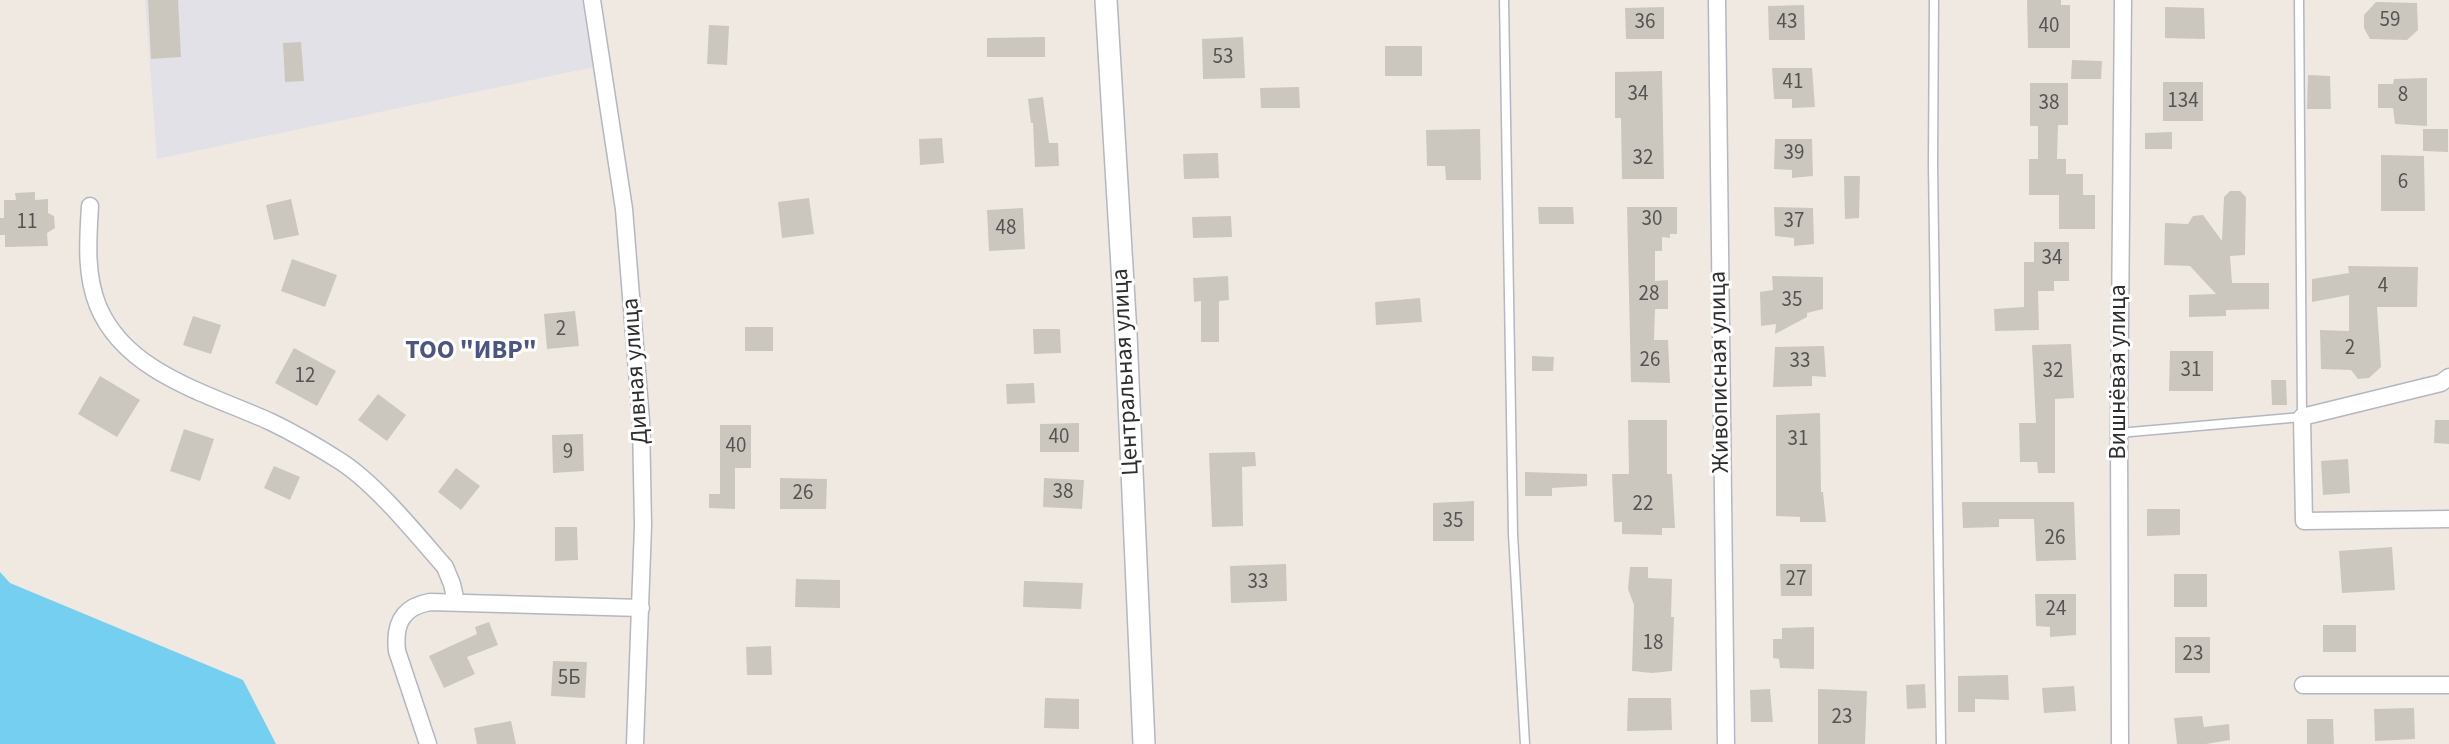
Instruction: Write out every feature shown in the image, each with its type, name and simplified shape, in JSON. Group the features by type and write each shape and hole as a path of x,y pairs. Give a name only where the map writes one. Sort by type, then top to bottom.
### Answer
{"street":[{"name":"Дивная улица","path":"592,0 622,198 637,357 643,472 635,744"},
{"name":"Центральная улица","path":"1106,0 1126,334 1144,744"},
{"name":"Живописная улица","path":"1717,0 1726,744"},
{"name":"Вишнёвая улица","path":"2120,744 2119,433 2123,0"},
{"path":"90,206 87,244 91,285 104,320 123,342 144,362 171,378 273,423 360,476 445,567 456,602"},
{"path":"2449,377 2441,383 2302,417 2304,521 2449,519"},
{"path":"428,744 397,651 396,639 403,614 416,604 456,602 641,608"},
{"path":"2304,685 2449,685"}],"lane":[{"path":"1504,0 1513,534 1524,744"},
{"path":"1934,0 1933,163 1941,744"},
{"path":"2119,433 2302,417 2299,0"}],"shaded area":[{"path":"145,0 584,0 594,67 157,159"}],"water":[{"path":"0,572 10,583 243,680 276,744 0,744"}],"building":[{"path":"148,0 178,0 181,57 151,59"},
{"path":"2027,0 2061,0 2061,5 2070,5 2070,48 2028,48"},
{"path":"2376,2 2417,3 2418,30 2407,40 2370,39 2364,28 2364,15"},
{"path":"1804,5 1805,40 1769,40 1768,6"},
{"path":"1664,7 1664,39 1626,39 1625,8"},
{"path":"2165,7 2204,8 2205,39 2165,38"},
{"path":"709,25 729,26 727,65 707,64"},
{"path":"1045,37 1045,57 987,57 987,38"},
{"path":"1243,37 1245,78 1203,79 1202,39"},
{"path":"301,42 304,81 285,82 283,43"},
{"path":"1385,46 1422,46 1422,76 1385,76"},
{"path":"2072,60 2102,61 2101,79 2071,79"},
{"path":"1772,68 1812,68 1815,107 1792,108 1792,99 1774,99"},
{"path":"1662,71 1664,179 1622,179 1621,118 1615,118 1615,72"},
{"path":"2308,75 2330,76 2331,109 2307,109"},
{"path":"2427,78 2427,126 2395,124 2393,108 2378,108 2378,84 2393,84 2394,79"},
{"path":"2163,82 2203,82 2203,121 2163,121"},
{"path":"2030,83 2068,83 2068,125 2058,125 2057,159 2066,159 2066,174 2083,174 2083,195 2095,195 2095,229 2059,229 2059,195 2029,195 2029,159 2038,159 2038,126 2030,126"},
{"path":"1299,87 1300,108 1261,108 1260,88"},
{"path":"1043,97 1049,143 1058,143 1059,166 1035,167 1033,123 1028,99"},
{"path":"1480,129 1481,180 1446,180 1445,166 1427,166 1426,130"},
{"path":"2423,129 2448,129 2448,152 2423,151"},
{"path":"2172,132 2172,149 2145,149 2145,133"},
{"path":"942,138 944,163 920,165 919,139"},
{"path":"1775,139 1812,139 1813,176 1792,178 1792,170 1774,169"},
{"path":"1218,153 1219,178 1184,179 1183,154"},
{"path":"2381,155 2424,156 2425,211 2381,211"},
{"path":"1844,176 1860,176 1859,218 1845,219"},
{"path":"2230,191 2240,191 2246,197 2245,255 2230,256 2232,283 2269,283 2269,309 2226,310 2226,316 2189,317 2189,295 2216,294 2190,266 2164,265 2165,223 2188,224 2193,216 2203,215 2222,241 2224,197"},
{"path":"35,192 35,200 48,199 48,213 54,216 55,228 47,233 48,246 5,247 5,235 0,235 4,200 16,200 15,193"},
{"path":"809,198 814,234 782,238 778,202"},
{"path":"291,199 299,235 274,240 266,205"},
{"path":"1538,207 1573,207 1574,224 1539,224"},
{"path":"1627,207 1677,207 1677,234 1670,234 1670,238 1662,237 1662,251 1655,251 1655,281 1668,280 1668,309 1655,309 1654,340 1668,340 1670,383 1631,382"},
{"path":"1774,207 1813,208 1814,244 1794,246 1794,238 1775,236"},
{"path":"1023,208 1025,249 989,251 987,210"},
{"path":"1231,216 1232,237 1193,238 1192,217"},
{"path":"2034,242 2069,242 2069,281 2054,281 2054,291 2038,291 2039,330 1995,331 1994,309 2024,307 2024,262 2034,262"},
{"path":"292,259 337,275 325,307 281,291"},
{"path":"2348,266 2418,267 2417,307 2377,307 2381,367 2369,378 2358,379 2351,370 2321,369 2320,330 2349,331 2349,295 2312,302 2312,279 2349,273"},
{"path":"1228,276 1229,300 1219,301 1219,342 1201,342 1201,301 1194,302 1193,278"},
{"path":"1772,276 1823,277 1823,309 1807,313 1807,317 1775,334 1776,324 1761,326 1760,292 1773,290"},
{"path":"1420,298 1422,322 1376,325 1375,302"},
{"path":"575,311 579,346 547,349 544,314"},
{"path":"193,316 221,325 211,354 183,345"},
{"path":"745,327 773,327 773,351 745,351"},
{"path":"1033,329 1060,329 1061,353 1034,354"},
{"path":"2071,344 2074,398 2055,399 2055,473 2038,473 2037,462 2020,462 2019,423 2036,423 2032,345"},
{"path":"1824,346 1826,377 1812,376 1812,386 1773,387 1775,347"},
{"path":"294,348 336,371 317,406 275,383"},
{"path":"2170,351 2213,351 2213,391 2169,391"},
{"path":"1532,356 1554,357 1553,371 1532,371"},
{"path":"100,376 140,400 117,437 78,414"},
{"path":"2271,380 2286,380 2287,405 2272,405"},
{"path":"1034,383 1035,403 1007,404 1006,384"},
{"path":"378,394 406,415 387,441 358,420"},
{"path":"1820,413 1821,492 1826,522 1800,522 1800,517 1776,516 1776,415"},
{"path":"1628,420 1667,420 1667,474 1672,474 1675,528 1662,528 1662,535 1622,534 1622,522 1614,522 1612,474 1629,474"},
{"path":"2435,420 2449,420 2449,444 2434,443"},
{"path":"1079,423 1079,452 1040,452 1040,424"},
{"path":"720,425 751,425 751,468 735,468 735,509 709,508 709,494 720,494"},
{"path":"184,429 214,439 200,481 170,471"},
{"path":"583,434 584,471 553,473 552,435"},
{"path":"1255,452 1256,466 1242,467 1243,526 1212,527 1209,453"},
{"path":"2348,459 2350,493 2323,495 2321,461"},
{"path":"274,466 300,477 290,500 264,488"},
{"path":"456,468 480,486 461,510 438,492"},
{"path":"1525,472 1587,474 1587,486 1552,488 1552,496 1525,496"},
{"path":"780,478 827,479 826,509 780,509"},
{"path":"1044,478 1084,480 1082,509 1043,507"},
{"path":"1474,501 1474,541 1433,541 1433,503"},
{"path":"1962,502 2074,502 2076,560 2036,561 2034,519 1999,519 1999,527 1963,528"},
{"path":"2147,509 2180,509 2180,535 2147,536"},
{"path":"555,527 577,527 578,560 555,561"},
{"path":"2392,547 2395,590 2342,593 2339,551"},
{"path":"1286,564 1287,601 1231,603 1230,566"},
{"path":"1780,564 1812,564 1812,596 1781,596"},
{"path":"1630,567 1648,567 1648,578 1672,579 1672,671 1632,671 1634,605 1628,589"},
{"path":"2174,574 2207,574 2207,607 2174,607"},
{"path":"796,579 840,580 840,608 795,607"},
{"path":"1024,581 1083,583 1081,609 1023,607"},
{"path":"2035,594 2076,594 2076,635 2050,637 2050,627 2036,626"},
{"path":"489,622 498,645 467,657 475,674 444,688 429,656 477,634 475,627"},
{"path":"2323,625 2356,625 2356,652 2323,652"},
{"path":"1814,627 1814,669 1780,668 1779,659 1773,658 1773,639 1782,639 1782,628"},
{"path":"2175,637 2210,637 2210,673 2175,673"},
{"path":"771,646 772,675 747,675 746,647"},
{"path":"553,661 587,662 585,698 551,696"},
{"path":"2008,675 2009,700 1975,699 1975,712 1958,712 1958,676"},
{"path":"1925,684 1926,708 1907,709 1906,685"},
{"path":"2074,686 2076,711 2044,713 2042,688"},
{"path":"1770,689 1773,722 1751,722 1750,690"},
{"path":"1818,689 1867,691 1865,744 1818,744"},
{"path":"1045,698 1079,699 1079,729 1044,728"},
{"path":"1628,698 1671,698 1672,730 1627,731"},
{"path":"2414,708 2415,739 2375,741 2374,709"},
{"path":"2202,716 2204,727 2229,724 2230,740 2206,744 2177,744 2174,718"},
{"path":"2307,719 2333,719 2334,744 2307,744"},
{"path":"511,721 516,744 477,744 474,728"}],"district":[{"name":"ТОО \"ИВР\"","path":"471,352"}]}
